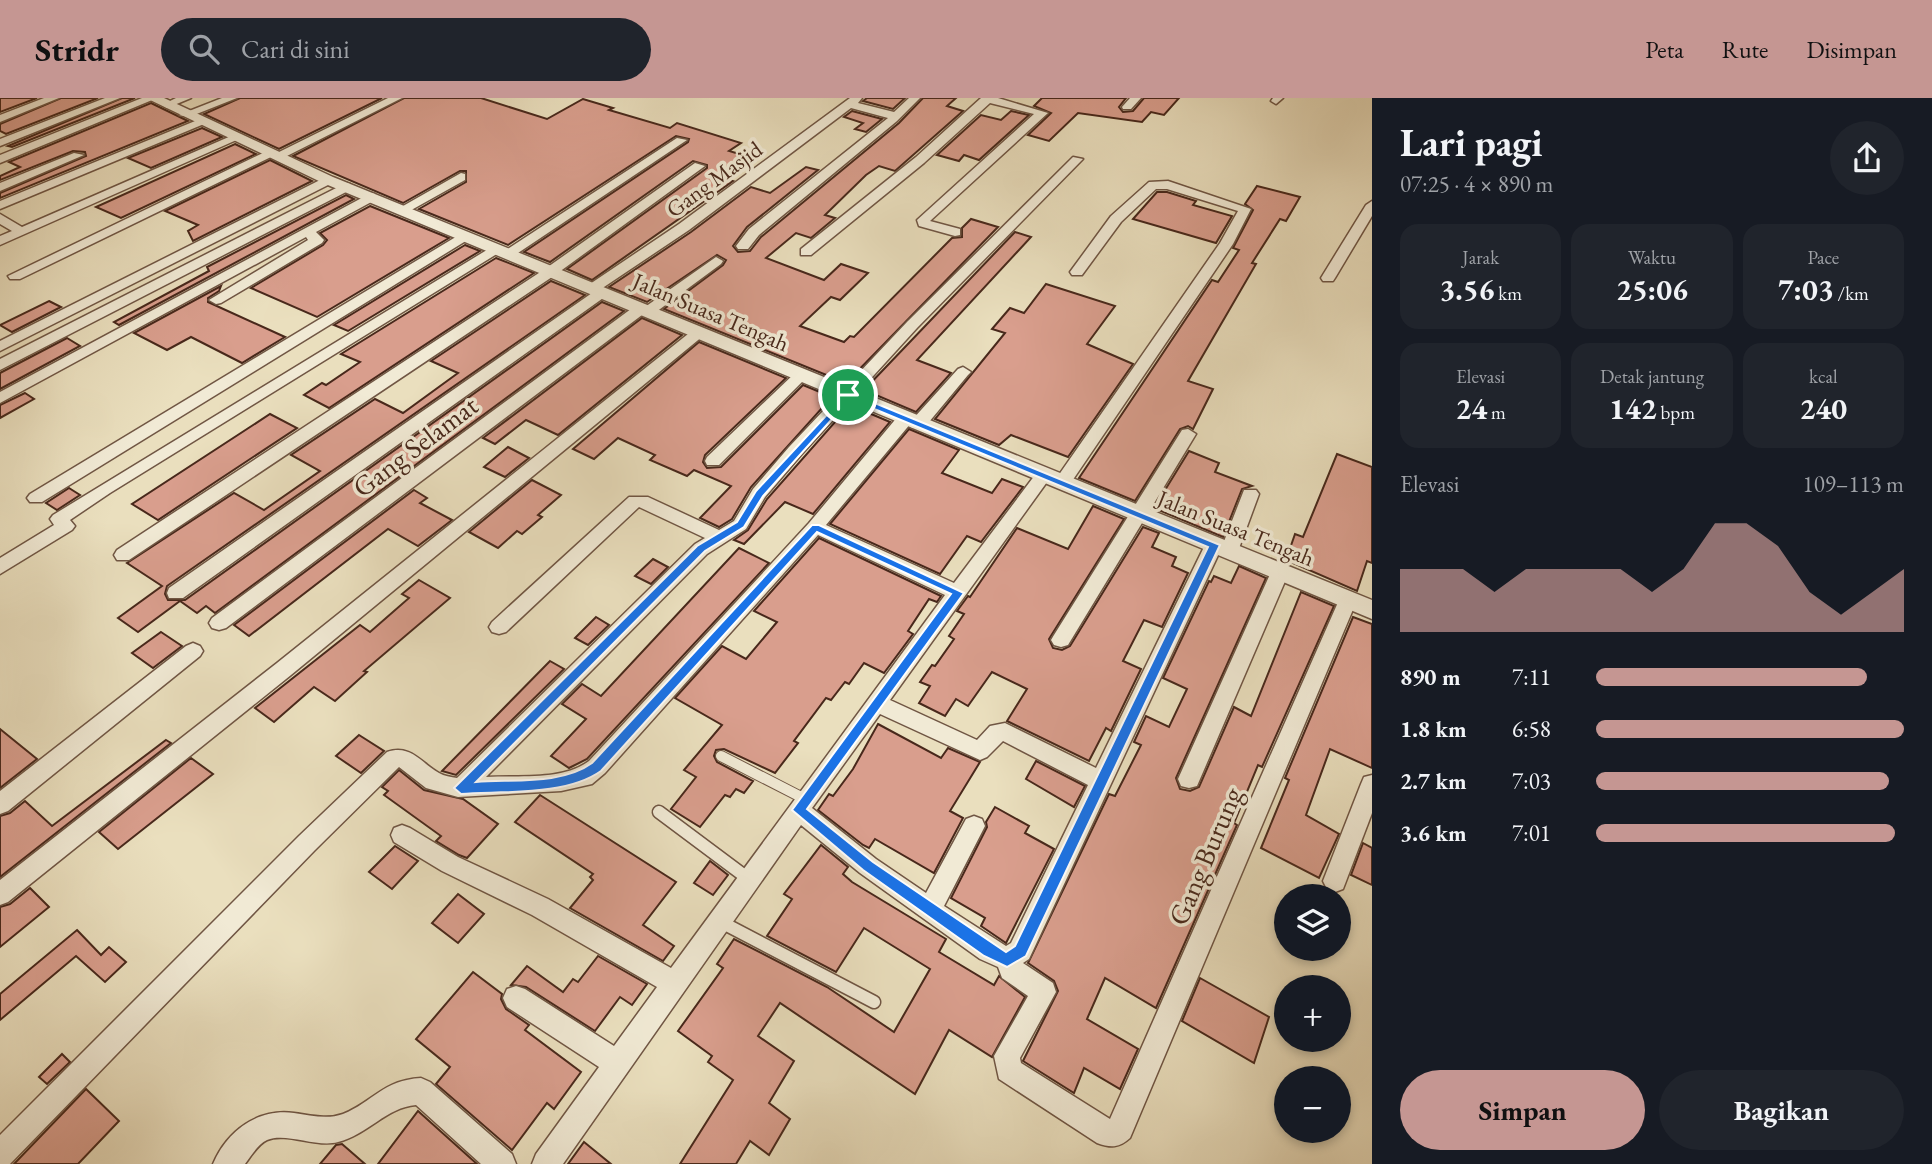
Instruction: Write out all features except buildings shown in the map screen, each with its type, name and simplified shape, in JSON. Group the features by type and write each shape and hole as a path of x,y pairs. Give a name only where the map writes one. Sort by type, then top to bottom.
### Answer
{"street":[{"path":"0,119 54,98"},
{"path":"0,143 115,98"},
{"path":"0,205 191,112 232,98"},
{"path":"15,276 397,98"},
{"path":"743,246 754,232 915,98"},
{"path":"806,252 920,160 988,98 1042,113 922,221 955,232"},
{"path":"0,159 157,100"},
{"name":"Jalan Suasa Tengah","path":"157,100 191,112 235,138 337,183 1372,610"},
{"path":"853,101 895,116"},
{"name":"Gang Masjid","path":"597,291 853,101"},
{"path":"0,241 235,138"},
{"path":"0,568 66,526 59,519 104,489 681,140"},
{"path":"0,187 78,155"},
{"path":"461,788 701,548 740,525 759,493 912,325 1077,159"},
{"path":"123,555 550,272 699,166"},
{"path":"402,210 461,177"},
{"path":"0,347 337,183"},
{"path":"0,365 337,183"},
{"path":"546,1164 802,805 958,593 1053,479 1226,244 1245,209 1168,185 1153,185 1116,219 1077,272"},
{"path":"0,398 371,197"},
{"path":"1328,278 1372,205"},
{"path":"0,218 22,232"},
{"path":"216,300 317,240 306,231"},
{"path":"36,498 464,236"},
{"name":"Gang Selamat","path":"219,623 643,311 716,261"},
{"path":"176,593 597,291"},
{"path":"0,894 698,333"},
{"path":"0,1154 307,843 395,758 403,758 434,781 461,788 561,782 583,777 597,767 912,421 963,372"},
{"path":"713,461 800,376"},
{"path":"1061,640 1188,434"},
{"path":"802,805 868,866 989,951 1007,960 1020,951 1101,781 1250,494"},
{"path":"499,627 635,502 642,501 720,538"},
{"path":"815,527 958,593"},
{"path":"1189,779 1280,572"},
{"name":"Gang Burung","path":"1007,960 1011,969 1044,992 1007,1056 1008,1070 1107,1133 1114,1134 1120,1128 1174,1006 1348,600"},
{"path":"0,804 193,651"},
{"path":"878,704 980,751 998,732 1005,732 1101,781"},
{"path":"1335,881 1372,784"},
{"path":"930,909 974,826"},
{"path":"402,835 450,864 540,907 676,984"},
{"path":"516,998 618,1064"},
{"path":"227,1164 257,1131 271,1126 332,1130 345,1127 406,1091 421,1091 502,1164"}],"lane":[{"path":"721,756 802,805"},
{"path":"659,813 750,880"},
{"path":"720,922 874,1002"}],"route":[{"path":"848,395 1214,545 1020,951 1007,960 989,951 868,866 799,810 958,593 815,527 597,767 583,777 561,782 461,788 577,670 671,581 701,548 740,525 759,493 848,395"}]}
